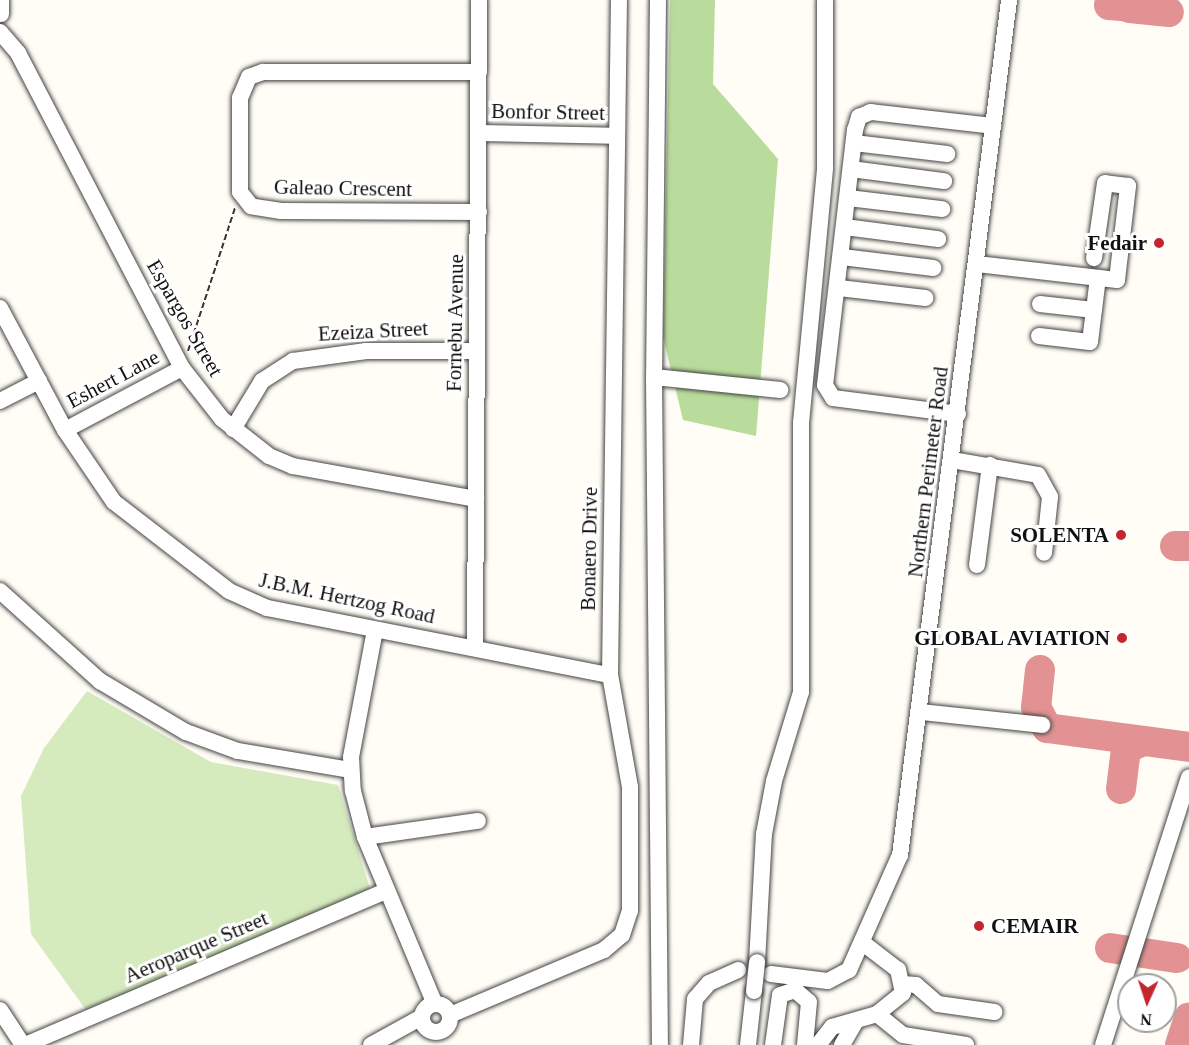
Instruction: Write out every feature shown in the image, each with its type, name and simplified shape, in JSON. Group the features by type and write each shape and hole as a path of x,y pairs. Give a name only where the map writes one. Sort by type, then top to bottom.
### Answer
{"street":[{"name":"Fornebu Avenue","path":"475,647 479,0"},
{"name":"Bonaero Drive","path":"371,1045 404,1031 434,1013 477,1001 604,950 627,926 630,787 610,675 619,0"},
{"path":"658,0 654,377 660,1045"},
{"path":"748,1045 757,962 764,834 774,781 801,692 801,423 825,167 825,0"},
{"name":"Northern Perimeter Road","path":"771,974 837,979 856,961 900,855 921,712 1009,0"},
{"name":"Espargos Street","path":"0,32 18,52 183,368 233,429 293,466 476,500"},
{"path":"240,192 240,98 249,77 276,71 479,72"},
{"path":"958,414 828,393 825,385 839,288 854,143 857,120 866,112 993,126"},
{"name":"Bonfor Street","path":"478,133 617,136"},
{"path":"854,143 947,154"},
{"path":"851,169 944,181"},
{"path":"976,264 1098,278 1120,278 1128,186 1105,183 1094,258"},
{"name":"Galeao Crescent","path":"240,192 251,206 266,210 478,212"},
{"path":"848,198 942,209"},
{"path":"845,227 938,239"},
{"path":"842,258 933,268"},
{"path":"1039,336 1090,342 1098,278"},
{"path":"839,288 925,298"},
{"path":"1040,303 1094,310"},
{"name":"J.B.M. Hertzog Road","path":"0,308 65,430 125,513 229,591 267,608 610,675"},
{"name":"Ezeiza Street","path":"233,429 262,381 294,361 366,351 477,351"},
{"name":"Eshert Lane","path":"65,430 183,368"},
{"path":"654,377 780,390"},
{"path":"0,401 39,381"},
{"path":"952,460 1029,470 1046,484 1050,497 1044,553"},
{"path":"977,565 990,465"},
{"path":"0,591 100,681 186,732 238,751 350,770"},
{"path":"375,630 350,770 364,837 434,1013"},
{"path":"921,712 1042,725"},
{"path":"1103,1045 1189,777"},
{"path":"364,837 478,821"},
{"name":"Aeroparque Street","path":"24,1045 386,891"},
{"path":"818,1045 832,1028 877,1014 899,999 903,984 891,962 864,943"},
{"path":"691,1045 695,999 709,983 738,970"},
{"path":"903,984 916,985 938,1004 994,1012"},
{"path":"773,1045 780,995 795,990 809,1002 805,1045"},
{"path":"0,1010 24,1045"},
{"path":"877,1014 903,1035 966,1045"},
{"path":"842,1045 856,1021"}],"path":[{"path":"183,368 240,192"}],"green space":[{"path":"670,0 715,0 713,84 778,159 756,436 683,420 663,337"},
{"path":"87,691 211,762 338,785 371,892 86,1010 31,934 21,796 44,748"}],"taxiway":[{"path":"1109,5 1134,7 1147,0"},
{"path":"1130,8 1169,12"},
{"path":"1175,546 1189,546"},
{"path":"1040,670 1036,707 1047,728 1189,747"},
{"path":"1121,789 1126,749 1143,741"},
{"path":"1110,948 1177,958"},
{"path":"1180,1045 1189,1017"}],"place":[{"name":"Fedair","path":"1159,243"},
{"name":"SOLENTA","path":"1121,535"},
{"name":"GLOBAL AVIATION","path":"1122,638"},
{"name":"CEMAIR","path":"979,926"}]}
